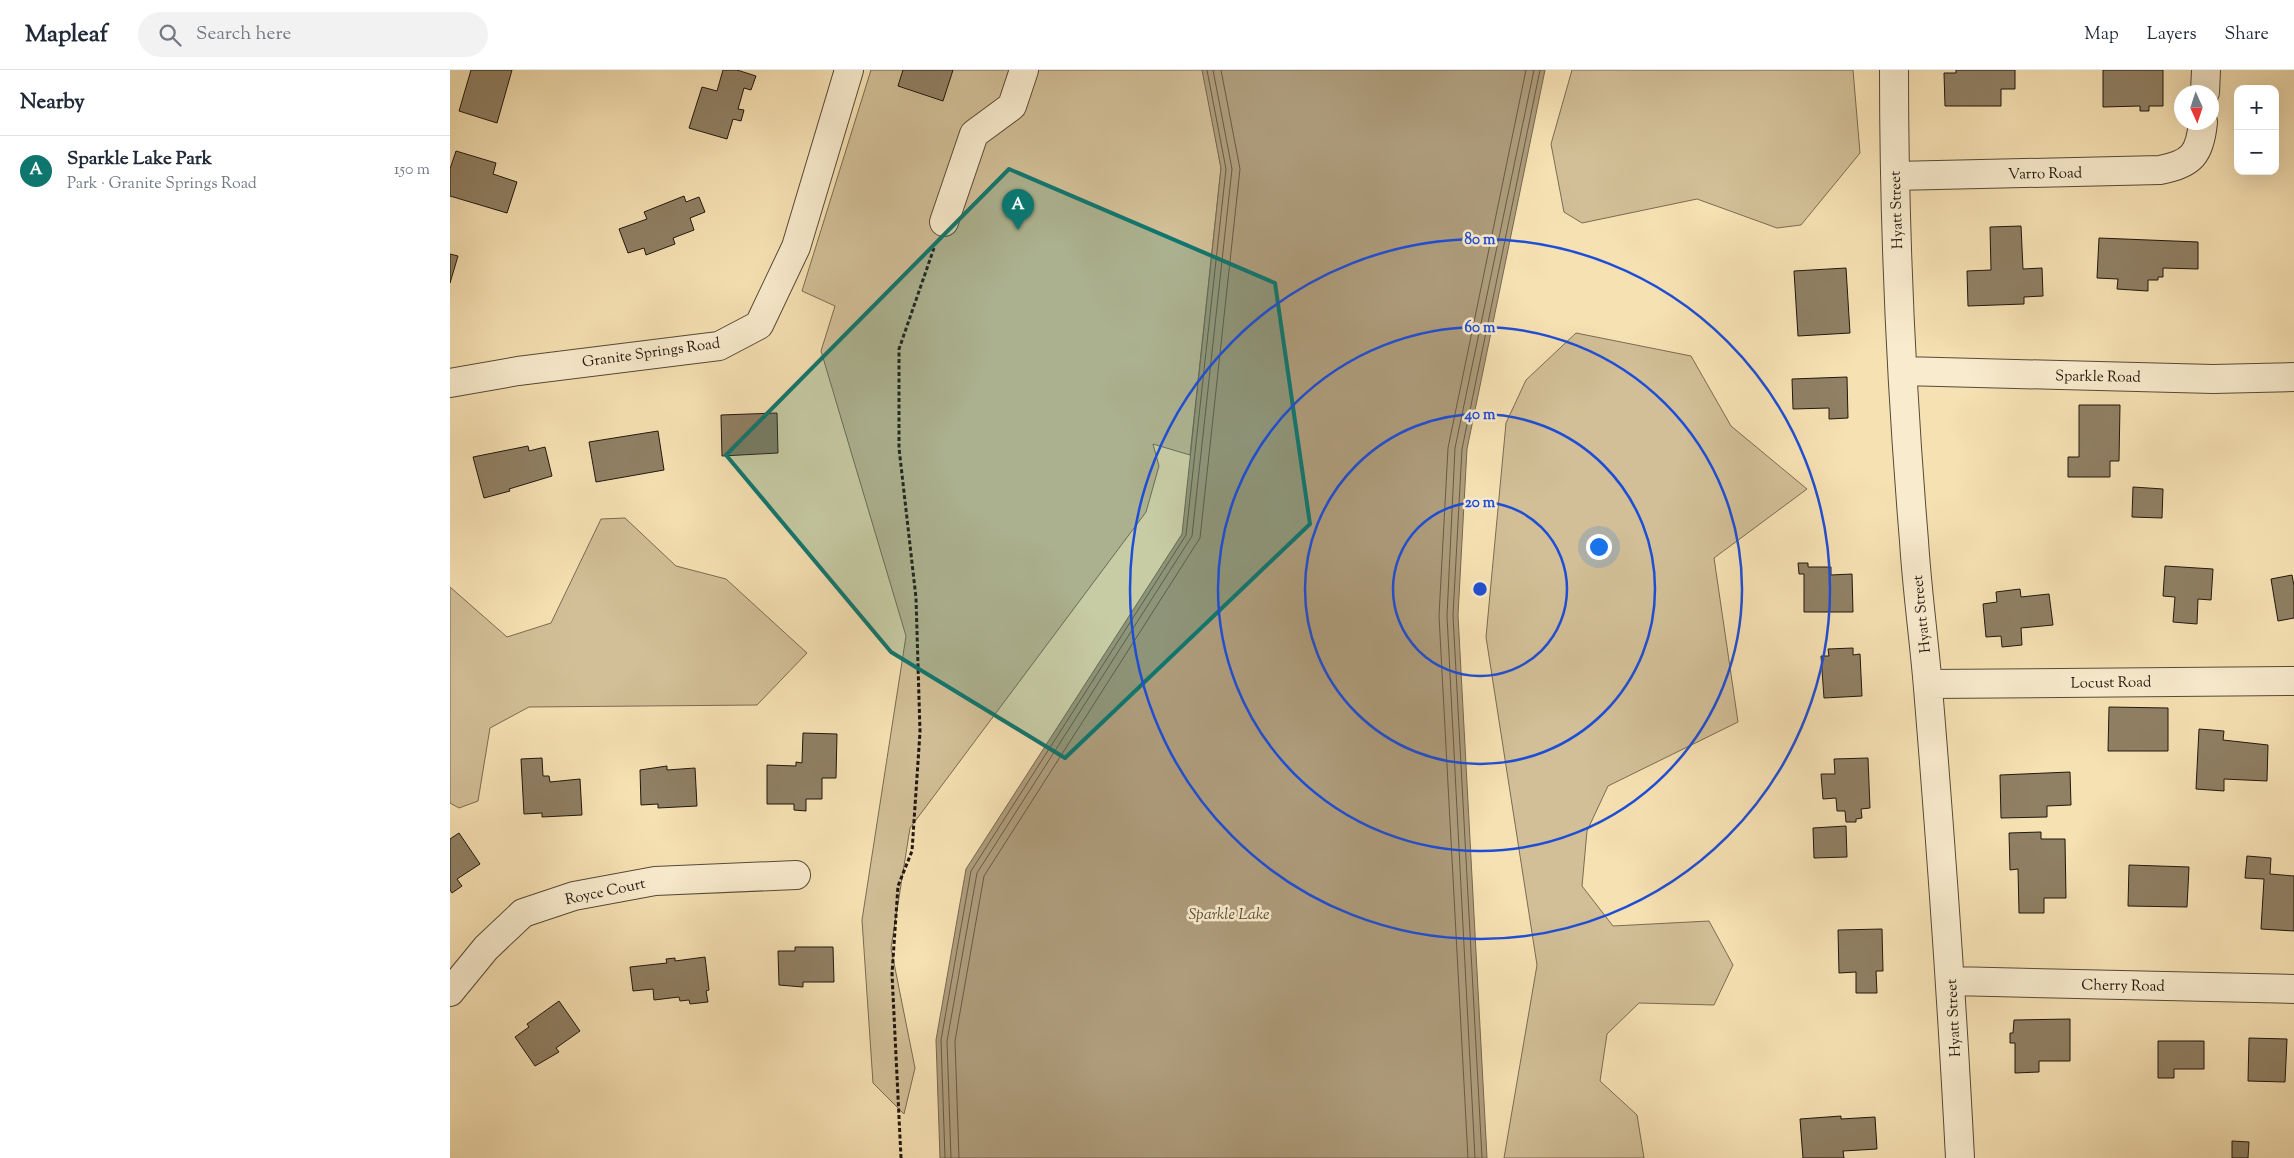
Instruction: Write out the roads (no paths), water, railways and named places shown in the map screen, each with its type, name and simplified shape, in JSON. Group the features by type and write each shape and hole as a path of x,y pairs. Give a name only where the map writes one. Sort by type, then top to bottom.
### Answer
{"street":[{"name":"Granite Springs Road","path":"450,384 518,371 719,346 760,325 796,247 849,70"},
{"path":"944,222 974,134 1012,106 1024,70"},
{"name":"Hyatt Street","path":"1894,70 1894,176 1903,371 1914,542 1928,684 1951,981 1960,1158"},
{"path":"2205,85 2206,70"},
{"name":"Varro Road","path":"1894,176 2160,170 2182,164 2192,157 2198,149 2202,130"},
{"name":"Sparkle Road","path":"1903,371 2204,378 2294,376"},
{"name":"Locust Road","path":"1928,684 2294,681"},
{"name":"Royce Court","path":"450,992 486,948 523,913 574,896 655,881 796,875"},
{"name":"Cherry Road","path":"1951,981 2294,989"}],"water":[{"name":"Sparkle Lake","path":"1202,70 1545,70 1467,449 1458,615 1487,1158 940,1158 936,1040 966,869 1182,534 1221,168"}],"place":[{"name":"Sparkle Lake Park","path":"1018,230"}]}
